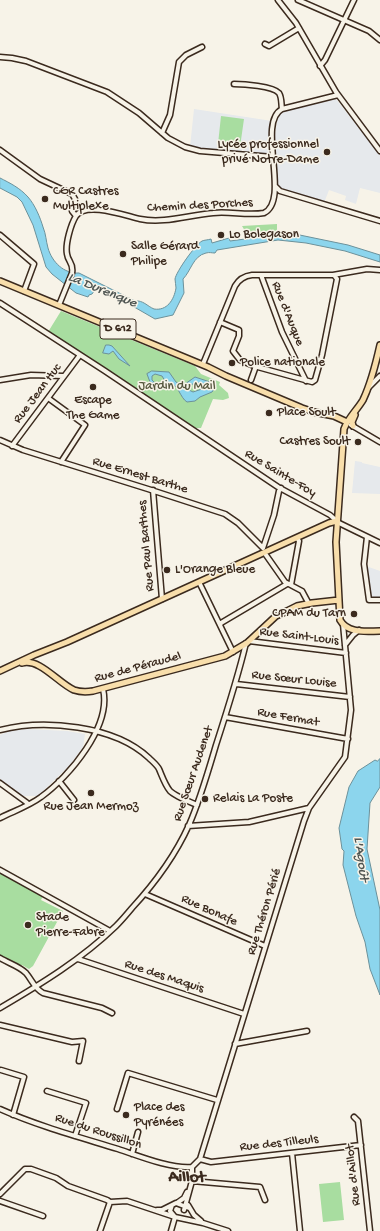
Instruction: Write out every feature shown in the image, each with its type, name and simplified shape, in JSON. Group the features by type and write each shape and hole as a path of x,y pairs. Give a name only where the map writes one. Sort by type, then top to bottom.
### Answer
{"main road":[{"name":"D 612","path":"0,281 203,364 226,376 308,410 331,415 347,422"},
{"path":"352,426 356,410 367,389 380,346"},
{"path":"331,415 344,417 356,410"},
{"path":"356,410 347,422 344,432 337,521 336,542 340,620 352,630 380,631"},
{"path":"8,668 24,659 46,651 329,523 337,521"},
{"path":"248,642 276,616 297,606 339,600"},
{"name":"Rue de Péraudel","path":"38,665 73,689 87,692 221,657 233,652 248,642"},
{"path":"38,665 36,659 46,651"},
{"path":"0,671 26,662 38,665"}],"street":[{"path":"278,0 299,28 338,95 380,151"},
{"path":"298,0 371,33 380,40"},
{"path":"320,66 325,60 354,0"},
{"path":"265,44 269,46 299,28"},
{"path":"162,133 170,115 179,62 186,55 202,46"},
{"path":"0,57 26,61 107,92 139,113 162,133 178,144 192,150 273,157"},
{"path":"234,84 275,90 280,96 282,109 338,95"},
{"name":"Chemin des Porches","path":"76,216 81,211 89,210 97,210 146,220 161,220 213,213 264,213 272,206 275,186 272,135 275,118 277,113 282,109"},
{"path":"0,150 40,179 74,195 75,199 72,211 76,216 69,234 66,253 72,263 73,268 59,305"},
{"path":"275,186 280,191 380,221"},
{"path":"0,235 34,264 24,291"},
{"path":"203,364 239,280 247,276 261,275 334,275 367,269 380,270"},
{"name":"Rue d'Auque","path":"261,275 282,332 306,381"},
{"path":"220,322 239,330 239,336 234,351 238,359 256,366 313,382 315,380 322,355 337,279 334,275"},
{"name":"Rue Sainte-Foy","path":"0,303 281,488 330,514 337,521 380,543"},
{"name":"Rue Jean Huc","path":"12,446 48,398 62,376 80,355"},
{"path":"251,380 256,366"},
{"path":"0,380 31,374 62,376"},
{"path":"367,389 380,376"},
{"path":"48,398 85,425 62,462"},
{"path":"347,422 380,442"},
{"name":"Rue Ernest Barthe","path":"0,440 12,446 225,514 238,523 264,551 289,584 302,591 309,604"},
{"path":"264,551 281,488"},
{"name":"Rue Paul Barthes","path":"153,490 152,493 162,599"},
{"path":"330,514 335,514 338,511"},
{"path":"367,537 364,564 369,600 380,600"},
{"path":"220,625 221,623 289,584 299,541 297,538"},
{"path":"200,582 233,652"},
{"name":"Rue Théron Périé","path":"200,1160 217,1100 304,821 309,808 346,757 351,710 343,624"},
{"path":"345,645 359,630"},
{"name":"Rue Saint-Louis","path":"248,642 346,653"},
{"name":"Rue Sœur Audenet","path":"0,1008 78,959 117,926 164,870 177,849 192,819 236,684 248,642"},
{"name":"Rue Sœur Louise","path":"236,684 350,697"},
{"path":"0,818 43,796 59,781 78,759 96,731 102,713 104,699 103,689"},
{"name":"Rue Fermat","path":"225,717 348,739"},
{"path":"0,730 29,725 45,725 96,731 130,744 148,757 158,768 171,792 197,805"},
{"path":"59,781 74,800"},
{"path":"0,783 28,804"},
{"path":"188,826 249,822 309,808"},
{"path":"192,819 198,826"},
{"path":"0,870 110,931"},
{"name":"Rue Bonafe","path":"145,894 265,946"},
{"path":"0,958 27,974 35,987 43,993 102,1008 112,1013"},
{"name":"Rue des Maquis","path":"78,959 244,1014"},
{"path":"0,1025 72,1042 83,1041 79,1061"},
{"path":"235,1044 306,1031"},
{"path":"1,1070 24,1077 13,1115"},
{"path":"117,1109 128,1073 217,1100"},
{"path":"47,1091 86,1103 75,1136"},
{"name":"Rue du Roussillon","path":"0,1109 13,1115 132,1154 183,1168 192,1167"},
{"name":"Rue d'Aillot","path":"354,1117 358,1121 370,1231"},
{"path":"132,1154 138,1132"},
{"name":"Rue des Tilleuls","path":"200,1160 211,1162 361,1145"},
{"path":"351,1146 357,1149 362,1156"},
{"path":"292,1153 300,1231"},
{"path":"153,1210 162,1210 184,1198 192,1181 192,1167 200,1160"},
{"path":"0,1194 25,1169 32,1169 56,1178 68,1186 110,1202 127,1201 153,1210 228,1231"},
{"path":"192,1181 260,1187 265,1200"},
{"path":"171,1231 177,1217 183,1215 188,1201 189,1189"},
{"path":"0,1201 43,1216"},
{"path":"100,1231 110,1202"},
{"path":"174,1204 185,1207 203,1223"},
{"path":"174,1204 170,1211 177,1217"}],"shaded area":[{"name":"Lycée professionnel privé Notre-Dame","path":"336,99 380,155 380,193 360,188 356,204 345,200 346,196 329,190 324,203 280,190 278,187 275,135 278,116 282,112"},
{"name":"Lycée professionnel privé Notre-Dame","path":"194,109 272,121 270,135 271,153 247,153 246,151 242,150 241,152 190,147"},
{"path":"355,461 380,467 380,494 352,493"},
{"path":"366,566 380,571 380,598 371,598"},
{"path":"28,729 67,731 85,734 83,747 69,766 38,796 23,796 0,779 0,735 9,731"}],"green space":[{"path":"221,116 244,119 240,147 218,144"},
{"path":"277,224 277,233 248,236 242,226"},
{"name":"Jardin du Mail","path":"61,311 195,366 201,374 220,382 219,385 228,393 229,398 223,400 213,399 201,428 194,428 48,332"},
{"name":"Stade Pierre-Fabre","path":"0,873 43,896 41,900 63,911 33,966 29,969 0,957"},
{"path":"340,1182 344,1220 323,1222 319,1184"}],"water":[{"path":"0,178 18,188 31,200 45,232 47,245 52,258 59,266 68,271 79,273 135,301 143,302 154,309 163,308 172,300 176,288 176,276 186,259 199,243 204,240 211,239 212,243 229,238 230,241 290,233 348,245 380,255 380,262 345,251 306,243 278,240 217,250 215,253 207,253 195,260 183,279 184,293 173,315 155,319 103,289 95,290 88,297 76,293 52,274 46,267 33,225 22,202 17,197 0,188"},
{"path":"106,345 112,346 130,366 119,359 113,351 109,354 103,353"},
{"path":"152,371 169,372 176,382 181,385 195,377 213,383 215,388 212,392 195,401 187,402 182,397 175,385 168,383 160,385 165,381 162,376 155,374 152,376 152,380 156,384 150,382 147,374","holes":["198,383 205,384 205,388 193,392 188,388 190,385"]},
{"name":"L'Agoût","path":"380,759 380,787 370,803 367,849 380,910 380,995 370,969 365,942 356,916 343,865 344,851 342,849 339,828 349,787 358,771 375,760 377,761"}],"place":[{"name":"Lycée professionnel privé Notre-Dame","path":"327,152"},
{"name":"CGR Castres Multiplexe","path":"45,199"},
{"name":"Lo Bolegason","path":"221,235"},
{"name":"Salle Gérard Philipe","path":"123,254"},
{"name":"Police nationale","path":"232,363"},
{"name":"Escape The Game","path":"93,387"},
{"name":"Place Soult","path":"269,413"},
{"name":"Castres Soult","path":"358,442"},
{"name":"L'Orange Bleue","path":"167,570"},
{"name":"CPAM du Tarn","path":"354,614"},
{"name":"Rue Jean Mermoz","path":"91,793"},
{"name":"Relais La Poste","path":"205,799"},
{"name":"Stade Pierre-Fabre","path":"28,925"},
{"name":"Place des Pyrénées","path":"126,1115"}],"district":[{"name":"Aillot","path":"187,1178"}],"water label":[{"name":"La Durenque","path":"102,291"}]}
